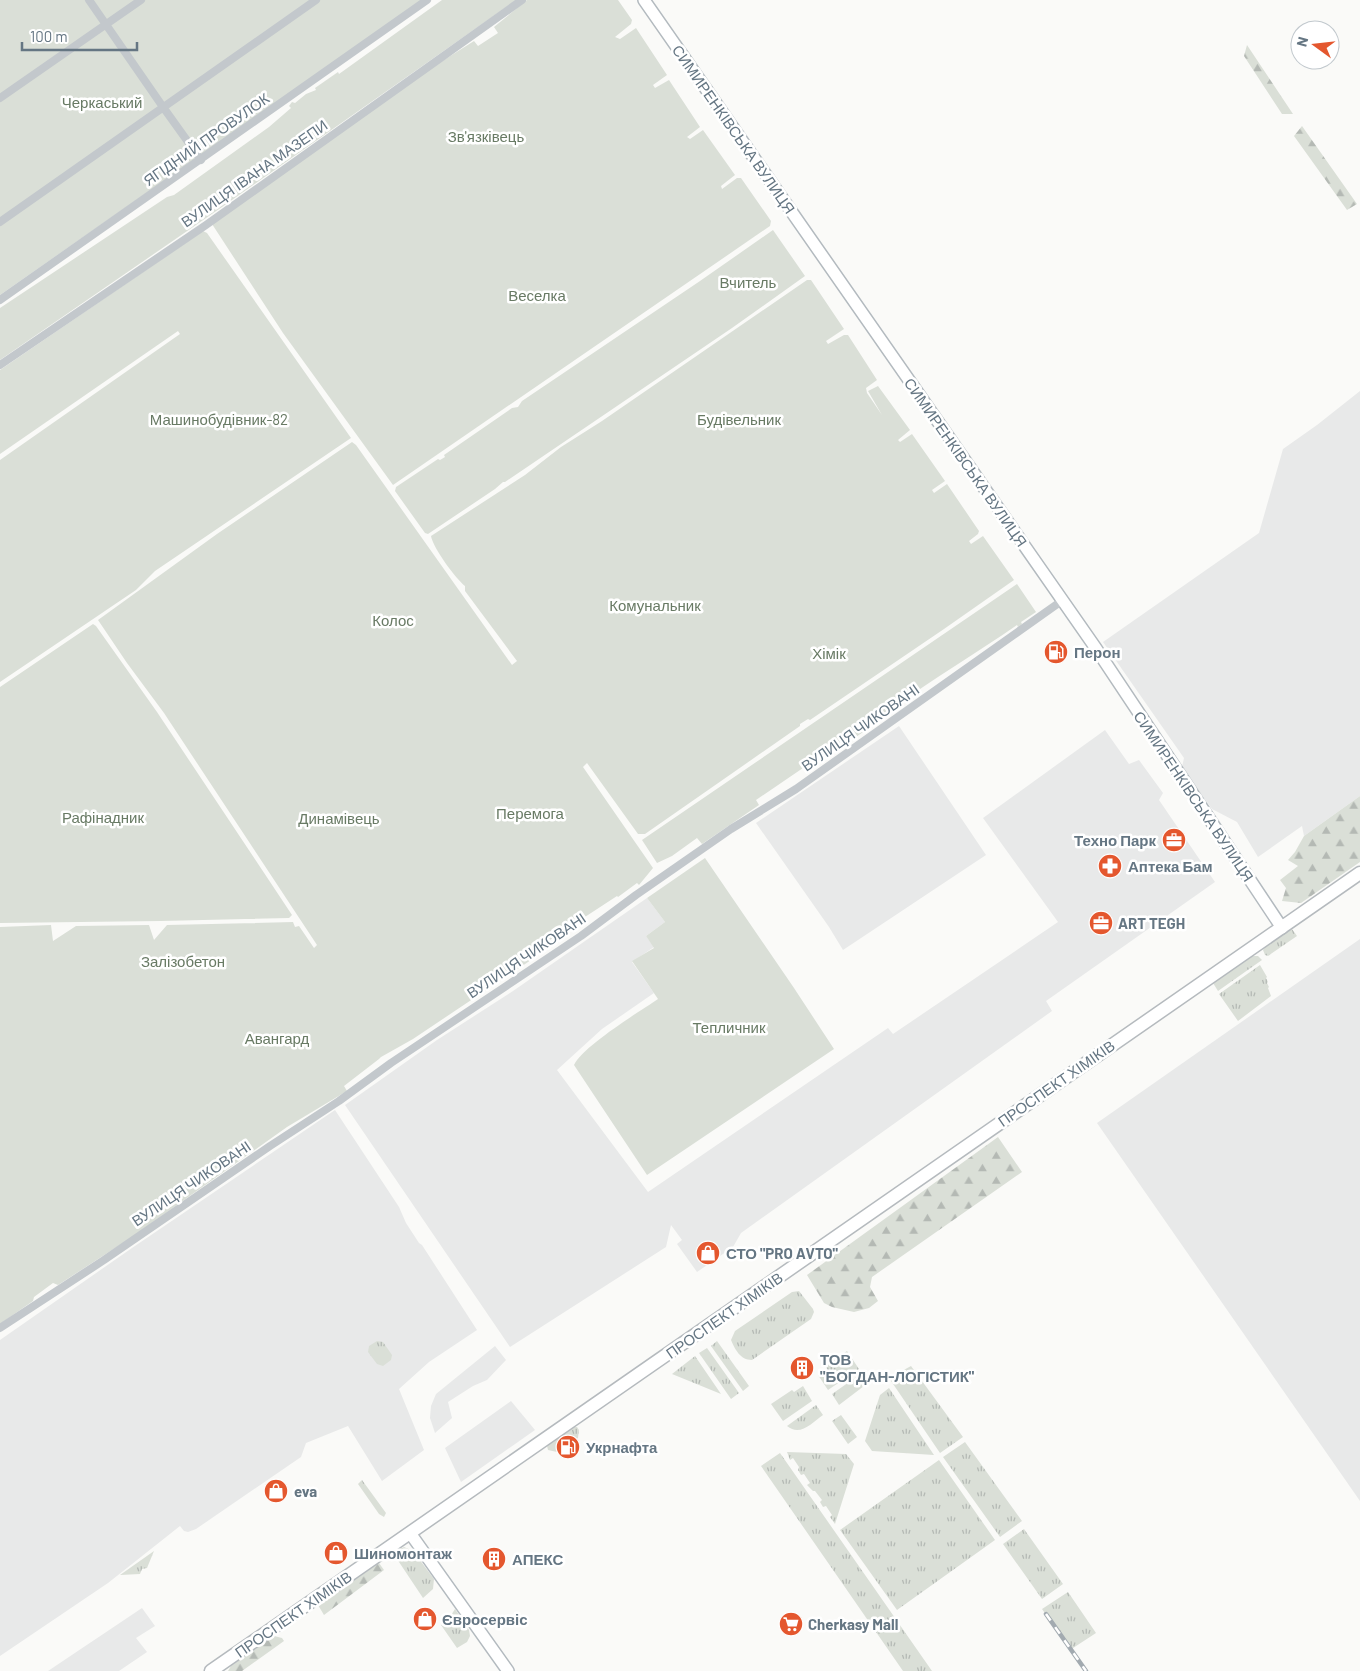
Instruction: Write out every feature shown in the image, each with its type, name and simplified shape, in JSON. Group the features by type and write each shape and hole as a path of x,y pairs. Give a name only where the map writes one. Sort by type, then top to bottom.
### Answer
{"main road":[{"name":"СИМИРЕНКІВСЬКА ВУЛИЦЯ","path":"644,0 1063,600 1282,928"},
{"name":"ПРОСПЕКТ ХІМІКІВ","path":"211,1671 1360,874"},
{"path":"410,1533 508,1671"}],"street":[{"path":"89,0 201,160"},
{"path":"0,98 141,0"},
{"path":"0,222 316,0"},
{"name":"ЯГІДНИЙ ПРОВУЛОК","path":"0,300 428,0"},
{"name":"ВУЛИЦЯ ІВАНА МАЗЕПИ","path":"0,365 206,225 522,0"},
{"name":"ВУЛИЦЯ ЧИКОВАНІ","path":"0,1328 104,1260 255,1156 339,1101 391,1063 581,936 731,828 796,789 1063,600"}],"shaded area":[{"path":"1360,391 1360,796 1304,836 1302,826 1258,857 1237,822 1212,809 1182,767 1184,758 1103,642 1259,533 1283,449"},
{"path":"899,726 986,855 843,950 756,823"},
{"path":"1105,730 1129,764 1139,760 1163,793 1159,800 1215,882 1046,1001 1052,1011 741,1233 733,1247 697,1272 677,1244 682,1240 671,1225 666,1247 510,1347 345,1105 437,1040 513,991 647,898 665,922 646,936 654,947 632,962 654,993 602,1029 557,1070 648,1192 888,1028 893,1034 1058,922 983,818"},
{"path":"1360,939 1360,1501 1097,1123"},
{"path":"335,1110 399,1207 406,1223 477,1330 429,1362 399,1389 424,1450 382,1481 348,1426 306,1443 301,1457 196,1529 188,1532 184,1531 180,1526 108,1583 0,1656 0,1340"},
{"path":"495,1346 506,1360 487,1380 473,1386 448,1402 452,1418 435,1433 430,1418 431,1406 436,1394"},
{"path":"511,1401 535,1430 461,1482 445,1448"},
{"path":"142,1608 155,1626 136,1638 147,1652 119,1671 48,1671"}],"green space":[{"name":"Черкаський","path":"0,0 423,0 0,295"},
{"path":"442,0 516,0 222,207 0,360 0,308 167,197 174,195 269,127 291,108 289,106 292,102 295,103 306,94 316,90 315,88 338,72 339,74"},
{"path":"527,0 618,0 632,20 631,24 615,37 620,39 636,28 667,75 653,85 655,88 669,80 700,127 687,137 690,139 703,130 735,175 721,186 722,189 737,178 741,178 771,221 770,226 393,485 283,333 212,224 436,65 474,41 478,46 498,33 494,27"},
{"path":"1247,45 1293,114 1282,114 1244,56"},
{"path":"1302,126 1357,204 1347,210 1294,136"},
{"name":"Вчитель","path":"773,230 805,276 732,328 495,489 428,534 425,533 395,491 396,487 438,459 440,460 445,457 444,455 512,408 518,407 522,401"},
{"name":"Машинобудівник-82","path":"203,231 207,233 351,438 155,571 136,590 0,682 0,460 180,334 178,331 0,454 0,370"},
{"path":"807,280 811,280 844,329 826,341 828,344 844,335 848,335 877,380 866,388 867,393 882,415 868,391 878,386 910,430 898,440 900,442 912,434 945,481 932,490 934,493 947,484 979,531 969,541 971,544 983,536 1014,580 810,720 808,719 800,724 800,726 645,834 638,834 587,763 583,767 653,868 639,885 637,883 536,949 534,958 413,1039 381,1057 344,1086 347,1091 287,1127 132,1237 58,1285 53,1283 34,1297 33,1301 0,1324 0,927 51,925 53,941 76,926 149,925 154,940 167,925 293,922 295,927 299,926 314,948 317,945 164,713 98,620 217,534 352,442 356,445 512,665 517,661 465,591 465,586 445,563 431,536 525,475 561,447 602,421"},
{"name":"Хімік","path":"1017,584 1036,612 1021,622 1022,624 1018,627 1017,625 893,708 894,710 856,737 854,734 847,738 756,800 759,805 702,844 697,838 672,856 657,863 642,840"},
{"name":"Рафінадник","path":"93,624 157,712 292,915 289,918 0,923 0,687"},
{"path":"1360,796 1360,862 1301,903 1282,901 1286,888 1280,880 1298,866 1288,860 1304,836"},
{"name":"Тепличник","path":"705,858 834,1049 647,1175 574,1065 588,1048 658,999 632,961 654,948 646,936 665,922 647,898"},
{"path":"1292,929 1297,936 1268,956 1265,955 1263,950 1266,946"},
{"path":"1252,956 1258,956 1262,960 1218,991 1213,983"},
{"path":"1260,965 1267,977 1271,996 1238,1021 1219,994"},
{"path":"998,1137 1022,1172 872,1277 870,1287 878,1301 869,1308 854,1312 832,1307 824,1303 807,1275"},
{"path":"799,1291 813,1309 814,1312 811,1319 752,1360 741,1356 731,1340 735,1331 792,1292"},
{"path":"377,1341 383,1342 392,1355 391,1360 383,1366 377,1364 368,1352 369,1346"},
{"path":"717,1341 749,1386 743,1391 711,1346"},
{"path":"707,1348 739,1393 731,1399 699,1353"},
{"path":"847,1351 859,1369 828,1390 818,1375 827,1369 826,1366"},
{"path":"695,1356 721,1394 672,1374"},
{"path":"911,1366 963,1437 940,1453 889,1378"},
{"path":"862,1373 866,1378 864,1386 839,1405 832,1394"},
{"path":"803,1386 812,1401 783,1421 771,1404 792,1390 794,1392"},
{"path":"889,1388 934,1455 872,1451 865,1441 880,1395"},
{"path":"816,1405 823,1415 806,1428 797,1430 787,1426"},
{"path":"841,1415 857,1437 848,1444 832,1421"},
{"path":"574,1427 577,1427 579,1430 578,1438 557,1452 548,1450 548,1444"},
{"path":"965,1442 1022,1521 1000,1537 943,1457"},
{"path":"787,1452 846,1454 854,1464 835,1524 826,1506 823,1507 820,1502 822,1500 807,1485 810,1483 804,1474 801,1475 798,1470 799,1467 793,1458 790,1460"},
{"path":"780,1453 932,1671 903,1671 761,1466"},
{"path":"939,1460 995,1540 897,1610 840,1530"},
{"path":"362,1480 386,1513 384,1517 379,1514 358,1484"},
{"path":"1024,1529 1063,1584 1042,1599 1003,1544"},
{"path":"404,1547 413,1551 434,1579 433,1589 423,1598 393,1553"},
{"path":"154,1551 147,1568 142,1569 140,1574 120,1575"},
{"path":"379,1563 384,1570 324,1615 318,1605"},
{"path":"1068,1592 1096,1633 1070,1650 1042,1609"},
{"path":"455,1609 469,1630 470,1636 467,1642 457,1648 441,1625 448,1620"},
{"path":"274,1636 282,1638 284,1641 242,1671 228,1671 231,1666"}],"railway":[{"path":"1046,1614 1086,1671"}],"place":[{"name":"Перон","path":"1056,652"},
{"name":"Техно Парк","path":"1174,840"},
{"name":"Аптека Бам","path":"1110,866"},
{"name":"ART TEGH","path":"1101,923"},
{"name":"СТО \"PRO AVTO\"","path":"708,1253"},
{"name":"ТОВ \"БОГДАН-ЛОГІСТИК\"","path":"802,1368"},
{"name":"Укрнафта","path":"568,1447"},
{"name":"eva","path":"276,1491"},
{"name":"Шиномонтаж","path":"336,1553"},
{"name":"АПЕКС","path":"494,1559"},
{"name":"Євросервіс","path":"425,1619"},
{"name":"Cherkasy Mall","path":"791,1624"}],"park label":[{"name":"Зв'язківець","path":"486,136"},
{"name":"Веселка","path":"537,295"},
{"name":"Будівельник","path":"739,419"},
{"name":"Комунальник","path":"655,605"},
{"name":"Колос","path":"393,620"},
{"name":"Перемога","path":"530,813"},
{"name":"Динамівець","path":"339,818"},
{"name":"Залізобетон","path":"183,961"},
{"name":"Авангард","path":"277,1038"}]}
